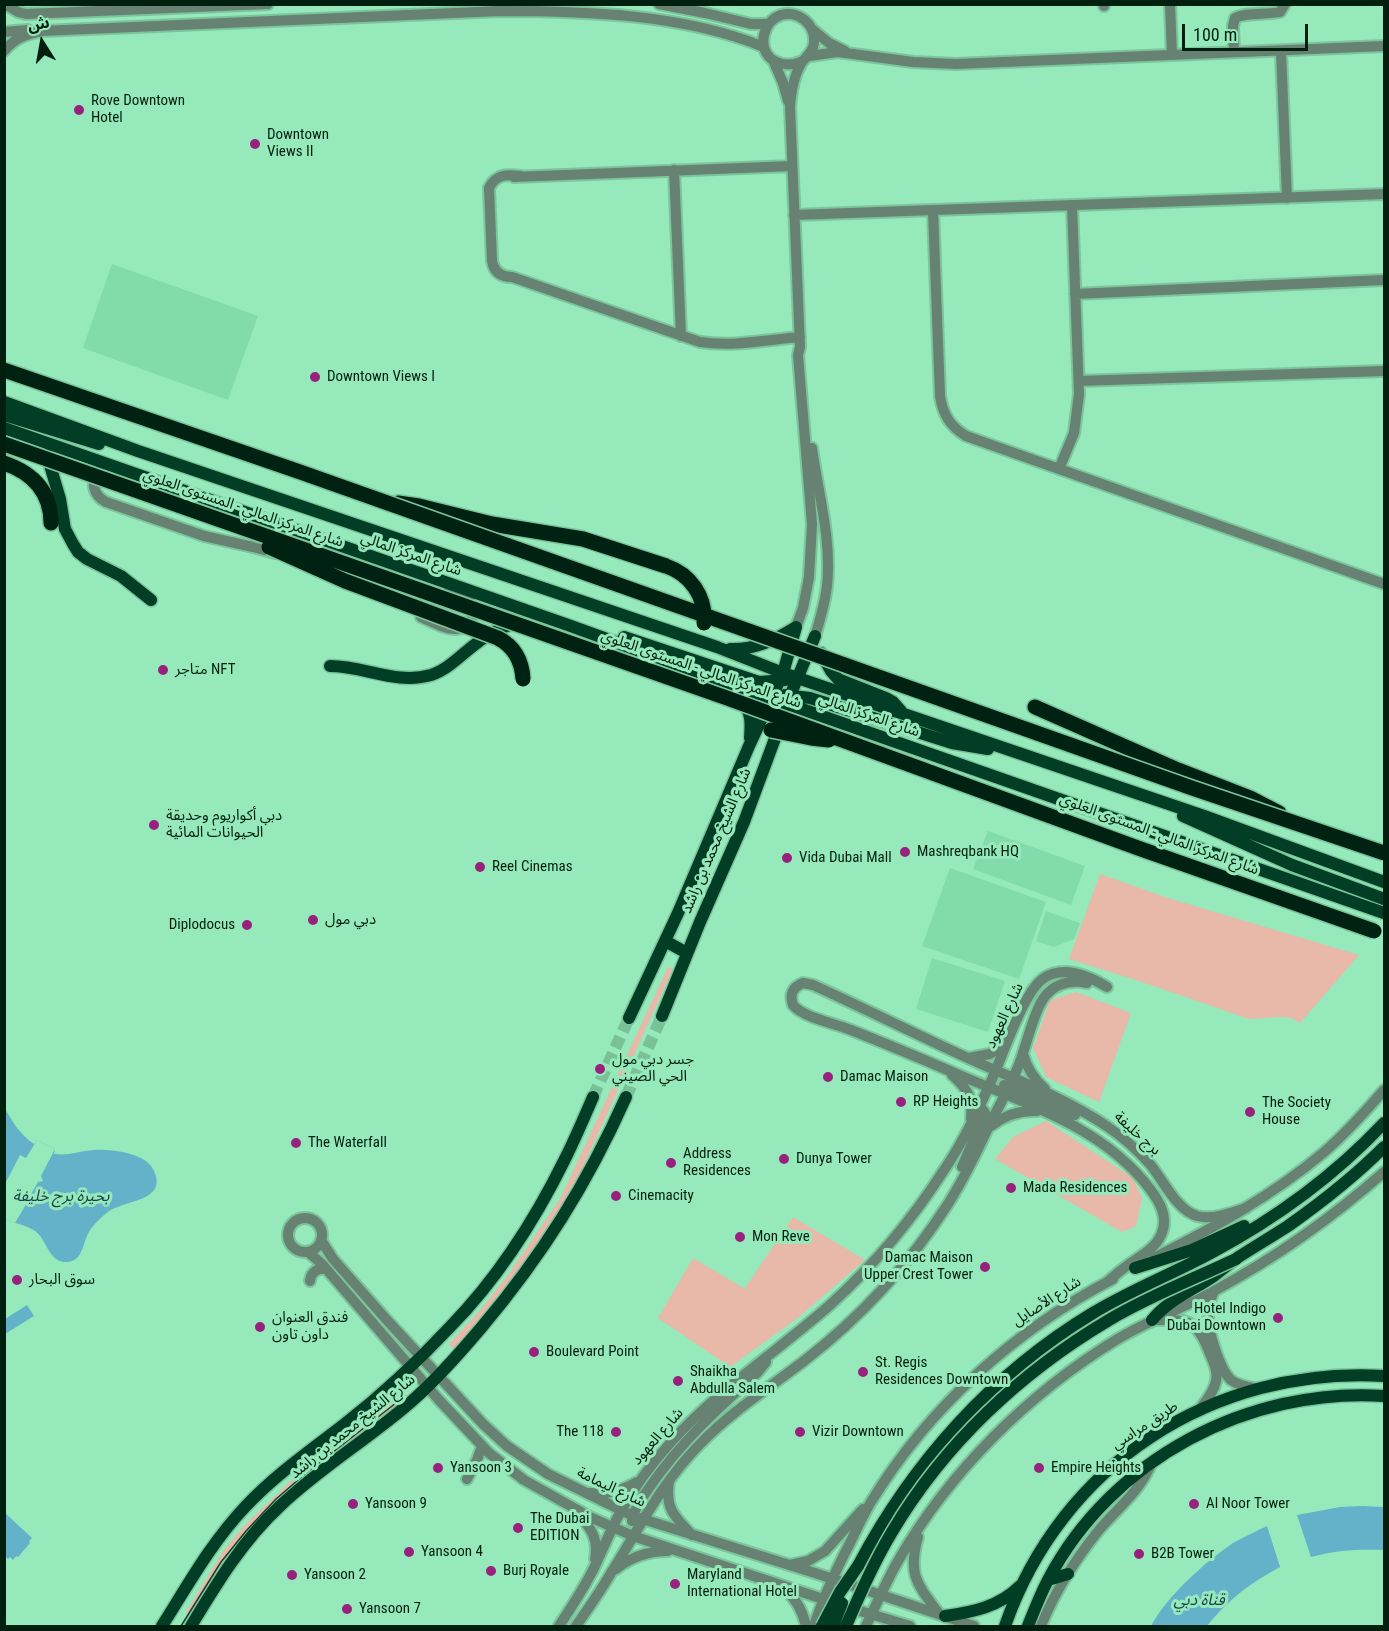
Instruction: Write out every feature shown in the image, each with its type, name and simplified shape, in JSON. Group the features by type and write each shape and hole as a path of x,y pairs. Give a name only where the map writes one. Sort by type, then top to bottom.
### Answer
{"highway":[{"path":"4,370 1181,784 1384,853"},
{"name":"شارع المركز المالي - المستوى العلوي","path":"4,444 841,739 1384,935"},
{"path":"4,463 19,468 37,483 51,511 51,523"},
{"path":"386,503 408,504 492,524 583,539 672,568 684,575 698,592 704,612 703,626"},
{"path":"228,523 269,546 335,576 498,638 516,653 521,664 523,679"},
{"path":"1035,707 1250,798 1294,822"},
{"path":"771,729 818,740 841,739"}],"main road":[{"name":"شارع المركز المالي","path":"5,405 717,647 762,664 781,677 797,677 1204,816 1384,882"},
{"name":"شارع المركز المالي","path":"4,428 772,698"},
{"path":"27,435 41,446 48,458 60,499 65,529 78,552 121,576 151,600"},
{"path":"330,666 346,666 400,679 430,675 440,671 478,641 503,628 520,621 547,618"},
{"path":"568,625 593,627 759,682 781,677"},
{"path":"717,647 735,649 753,647 771,642 796,627"},
{"name":"شارع الشيخ محمد بن راشد","path":"629,1018 781,677 796,627"},
{"path":"815,636 821,653 838,679 886,698 893,702 904,715"},
{"name":"شارع الشيخ محمد بن راشد","path":"662,1016 744,822 797,677 815,636"},
{"path":"759,682 765,677 762,664"},
{"path":"710,676 738,697 747,707 751,720 749,746"},
{"path":"772,698 789,699 969,747 1004,749"},
{"name":"شارع المركز المالي","path":"803,703 839,722 1384,913"},
{"path":"771,751 790,728 798,724 839,722"},
{"path":"1128,791 1292,866 1384,899"},
{"path":"665,941 687,953"},
{"name":"شارع الشيخ محمد بن راشد","path":"162,1626 211,1547 244,1508 278,1475 346,1422 410,1367 476,1298 525,1230 566,1158 593,1097"},
{"name":"شارع الشيخ محمد بن راشد","path":"192,1626 230,1564 279,1507 316,1475 386,1423 427,1387 495,1312 531,1265 589,1174 626,1097"},
{"path":"822,1626 887,1515 925,1461 958,1423 1012,1371 1052,1340 1094,1312 1211,1253 1279,1212 1357,1150 1384,1123"},
{"path":"1152,1320 1172,1301 1212,1277 1319,1203 1357,1173 1384,1147"},
{"path":"1135,1268 1192,1250 1260,1218 1279,1212"},
{"path":"846,1626 881,1552 917,1494 963,1437 1001,1399 1042,1364 1110,1319 1236,1259"},
{"name":"طريق مراسي","path":"1005,1626 1040,1552 1058,1525 1093,1483 1143,1441 1200,1409 1258,1389 1315,1378 1384,1376"},
{"path":"1028,1626 1048,1580 1073,1540 1117,1491 1150,1464 1199,1434 1233,1418 1260,1409 1324,1397 1384,1396"},
{"path":"833,1626 858,1566"},
{"path":"1048,1580 1068,1574"},
{"path":"943,1616 977,1611 994,1604 1011,1594 1025,1581"}],"street":[{"path":"4,4 26,14 268,4"},
{"path":"659,4 705,12 751,24 772,21 783,15 792,14 800,17 829,42 848,53"},
{"path":"782,4 764,31 763,39 769,56 780,64 788,65 828,52 913,62 956,64 1384,46"},
{"path":"796,627 803,608 808,577 812,524 798,358 800,342 790,107 794,83 814,43 809,25 797,4"},
{"path":"1170,4 1172,55"},
{"path":"1234,52 1235,18 1240,15 1280,12 1285,4"},
{"path":"4,32 533,11 674,23 724,33 764,47"},
{"path":"4,15 21,17 42,14"},
{"path":"4,51 18,38 42,31"},
{"path":"1281,51 1287,198"},
{"path":"773,60 790,107"},
{"path":"792,166 512,177 495,188 490,201 493,255 498,266 512,277 681,336 709,343 765,342 778,346 800,342"},
{"path":"674,170 681,336"},
{"path":"794,215 1384,194"},
{"path":"1059,469 1074,433 1078,407 1072,205"},
{"path":"933,210 940,396 947,420 956,430 966,436 1384,584"},
{"path":"1075,294 1384,280"},
{"path":"800,342 828,560 825,602 815,636"},
{"path":"1079,381 1384,370"},
{"path":"107,464 97,472 93,482 95,492 106,502 198,534 279,555 443,626 457,629 464,627 473,616 471,602 438,581"},
{"name":"شارع العهود","path":"559,1626 593,1569 621,1511 642,1478 671,1442 705,1407 828,1306 875,1261 935,1184 971,1124 989,1088 1029,993 1037,983 1059,972 1092,979 1107,987 1077,981 1068,982 1051,990 1040,1004 1009,1086 950,1201 911,1256 856,1316 804,1361 734,1412 699,1444 638,1518 633,1536 576,1626"},
{"name":"برج خليفة","path":"945,1069 849,1029 801,1012 793,1005 791,994 798,985 808,983 996,1071 1009,1086 1052,1095 1094,1117 1137,1151 1150,1164 1180,1206 1196,1216 1226,1214 1246,1208"},
{"path":"968,1058 990,1054 1009,1041"},
{"path":"1023,1054 1032,1075 1052,1095"},
{"path":"945,1069 989,1088 999,1085 1009,1086 1089,1121 1109,1127"},
{"path":"945,1069 963,1085 969,1096 972,1105 971,1124"},
{"path":"1009,1086 1045,1112 1093,1137 1121,1157 1143,1179 1161,1205 1164,1225 1156,1244 1107,1282"},
{"name":"شارع الأصايل","path":"814,1626 832,1579 870,1503 921,1433 967,1383 1020,1338 1048,1318 1107,1282 1206,1232 1294,1176 1324,1152 1384,1090"},
{"path":"950,1201 985,1113 983,1110 977,1110"},
{"path":"988,1128 1014,1113 1029,1110 1045,1112"},
{"path":"866,1626 898,1561 935,1505 966,1467 1017,1415 1085,1360 1126,1334 1214,1291 1264,1262 1354,1198 1384,1172"},
{"path":"303,1218 314,1220 321,1228 321,1240 314,1250 299,1252 290,1245 287,1233 293,1222 303,1218"},
{"name":"شارع اليمامة","path":"321,1240 338,1264 483,1424 507,1446 541,1470 638,1518 974,1626"},
{"path":"308,1252 327,1269 427,1387 486,1449 524,1480 572,1508 633,1536 910,1626"},
{"path":"310,1281 315,1271 327,1269"},
{"path":"1214,1291 1208,1308 1208,1322 1222,1365 1227,1376 1235,1382 1258,1389"},
{"path":"1152,1320 1170,1319 1187,1322 1201,1333 1205,1340 1217,1376 1214,1389 1200,1409"},
{"path":"638,1518 639,1503 674,1454 711,1414 758,1372 772,1351"},
{"path":"470,1480 477,1460 486,1449"},
{"path":"1041,1626 1068,1574 1089,1543 1140,1485 1150,1464"},
{"path":"580,1491 616,1492 642,1478"},
{"path":"669,1478 669,1506 692,1536"},
{"path":"790,1565 808,1561 825,1551 870,1503"},
{"path":"572,1508 595,1536 597,1549 593,1569"},
{"path":"922,1525 915,1547 914,1574 920,1589 943,1616"},
{"path":"611,1574 640,1555 658,1551 676,1551"},
{"path":"780,1585 795,1599 806,1626"}],"shaded area":[{"path":"112,264 258,316 228,400 83,348"},
{"path":"988,831 1085,866 1071,905 973,869"},
{"path":"950,868 1046,902 1019,979 922,946"},
{"path":"1100,874 1168,898 1359,955 1300,1023 1291,1018 1281,1017 1249,1019 1069,959"},
{"path":"1046,911 1080,923 1074,939 1054,947 1036,941"},
{"path":"932,958 1005,981 988,1032 916,1009"},
{"path":"668,967 673,969 573,1189 551,1228 506,1290 454,1350 449,1344 508,1275 560,1199"},
{"path":"1076,992 1131,1013 1099,1102 1046,1077 1033,1048 1050,1000"},
{"path":"1046,1121 1133,1178 1142,1198 1136,1226 1122,1232 995,1159 1013,1137"},
{"path":"793,1217 865,1260 795,1320 730,1367 658,1318 693,1258 757,1296 745,1288"},
{"path":"401,1393 407,1400 303,1480 193,1616 186,1612 224,1550 244,1526 295,1477"}],"water":[{"name":"بحيرة برج خليفة","path":"4,1107 24,1136 34,1144 37,1140 55,1149 54,1154 109,1150 143,1159 153,1169 157,1180 155,1188 150,1194 105,1214 91,1229 79,1256 72,1261 60,1261 51,1254 35,1231 5,1220"},
{"path":"27,1305 34,1316 5,1334 5,1319"},
{"path":"1340,1507 1384,1507 1384,1550 1348,1550 1311,1557 1297,1515"},
{"path":"4,1512 32,1538 18,1557 16,1556 13,1560 5,1556"},
{"name":"قناة دبي","path":"1267,1526 1280,1567 1240,1593 1207,1626 1151,1626 1177,1591 1210,1560 1233,1543"}],"pier":[{"path":"37,1140 55,1149 41,1176 43,1181 38,1182 31,1194 33,1200 28,1201 15,1223 5,1220 5,1184 20,1155 26,1158"}],"tunnel":[{"path":"626,1097 662,1016"},
{"path":"593,1097 629,1018"}],"tram line":[{"path":"181,1626 221,1562 276,1499 405,1396"}],"place":[{"name":"Rove Downtown Hotel","path":"79,110"},
{"name":"Downtown Views II","path":"255,144"},
{"name":"Downtown Views I","path":"315,377"},
{"name":"متاجر NFT","path":"163,670"},
{"name":"دبي أكواريوم وحديقة الحيوانات المائية","path":"154,825"},
{"name":"Mashreqbank HQ","path":"905,852"},
{"name":"Vida Dubai Mall","path":"787,858"},
{"name":"Reel Cinemas","path":"480,867"},
{"name":"دبي مول","path":"313,920"},
{"name":"Diplodocus","path":"247,925"},
{"name":"جسر دبي مول الحي الصيني","path":"600,1069"},
{"name":"Damac Maison","path":"828,1077"},
{"name":"RP Heights","path":"901,1102"},
{"name":"The Society House","path":"1250,1112"},
{"name":"The Waterfall","path":"296,1143"},
{"name":"Dunya Tower","path":"784,1159"},
{"name":"Address Residences","path":"671,1163"},
{"name":"Mada Residences","path":"1011,1188"},
{"name":"Cinemacity","path":"616,1196"},
{"name":"Mon Reve","path":"740,1237"},
{"name":"Damac Maison Upper Crest Tower","path":"985,1267"},
{"name":"سوق البحار","path":"17,1280"},
{"name":"Hotel Indigo Dubai Downtown","path":"1278,1318"},
{"name":"فندق العنوان داون تاون","path":"260,1327"},
{"name":"Boulevard Point","path":"534,1352"},
{"name":"St. Regis Residences Downtown","path":"863,1372"},
{"name":"Shaikha Abdulla Salem","path":"678,1381"},
{"name":"The 118","path":"616,1432"},
{"name":"Vizir Downtown","path":"800,1432"},
{"name":"Yansoon 3","path":"438,1468"},
{"name":"Empire Heights","path":"1039,1468"},
{"name":"Yansoon 9","path":"353,1504"},
{"name":"Al Noor Tower","path":"1194,1504"},
{"name":"The Dubai EDITION","path":"518,1528"},
{"name":"Yansoon 4","path":"409,1552"},
{"name":"B2B Tower","path":"1139,1554"},
{"name":"Burj Royale","path":"491,1571"},
{"name":"Yansoon 2","path":"292,1575"},
{"name":"Maryland International Hotel","path":"675,1584"},
{"name":"Yansoon 7","path":"347,1609"}]}
